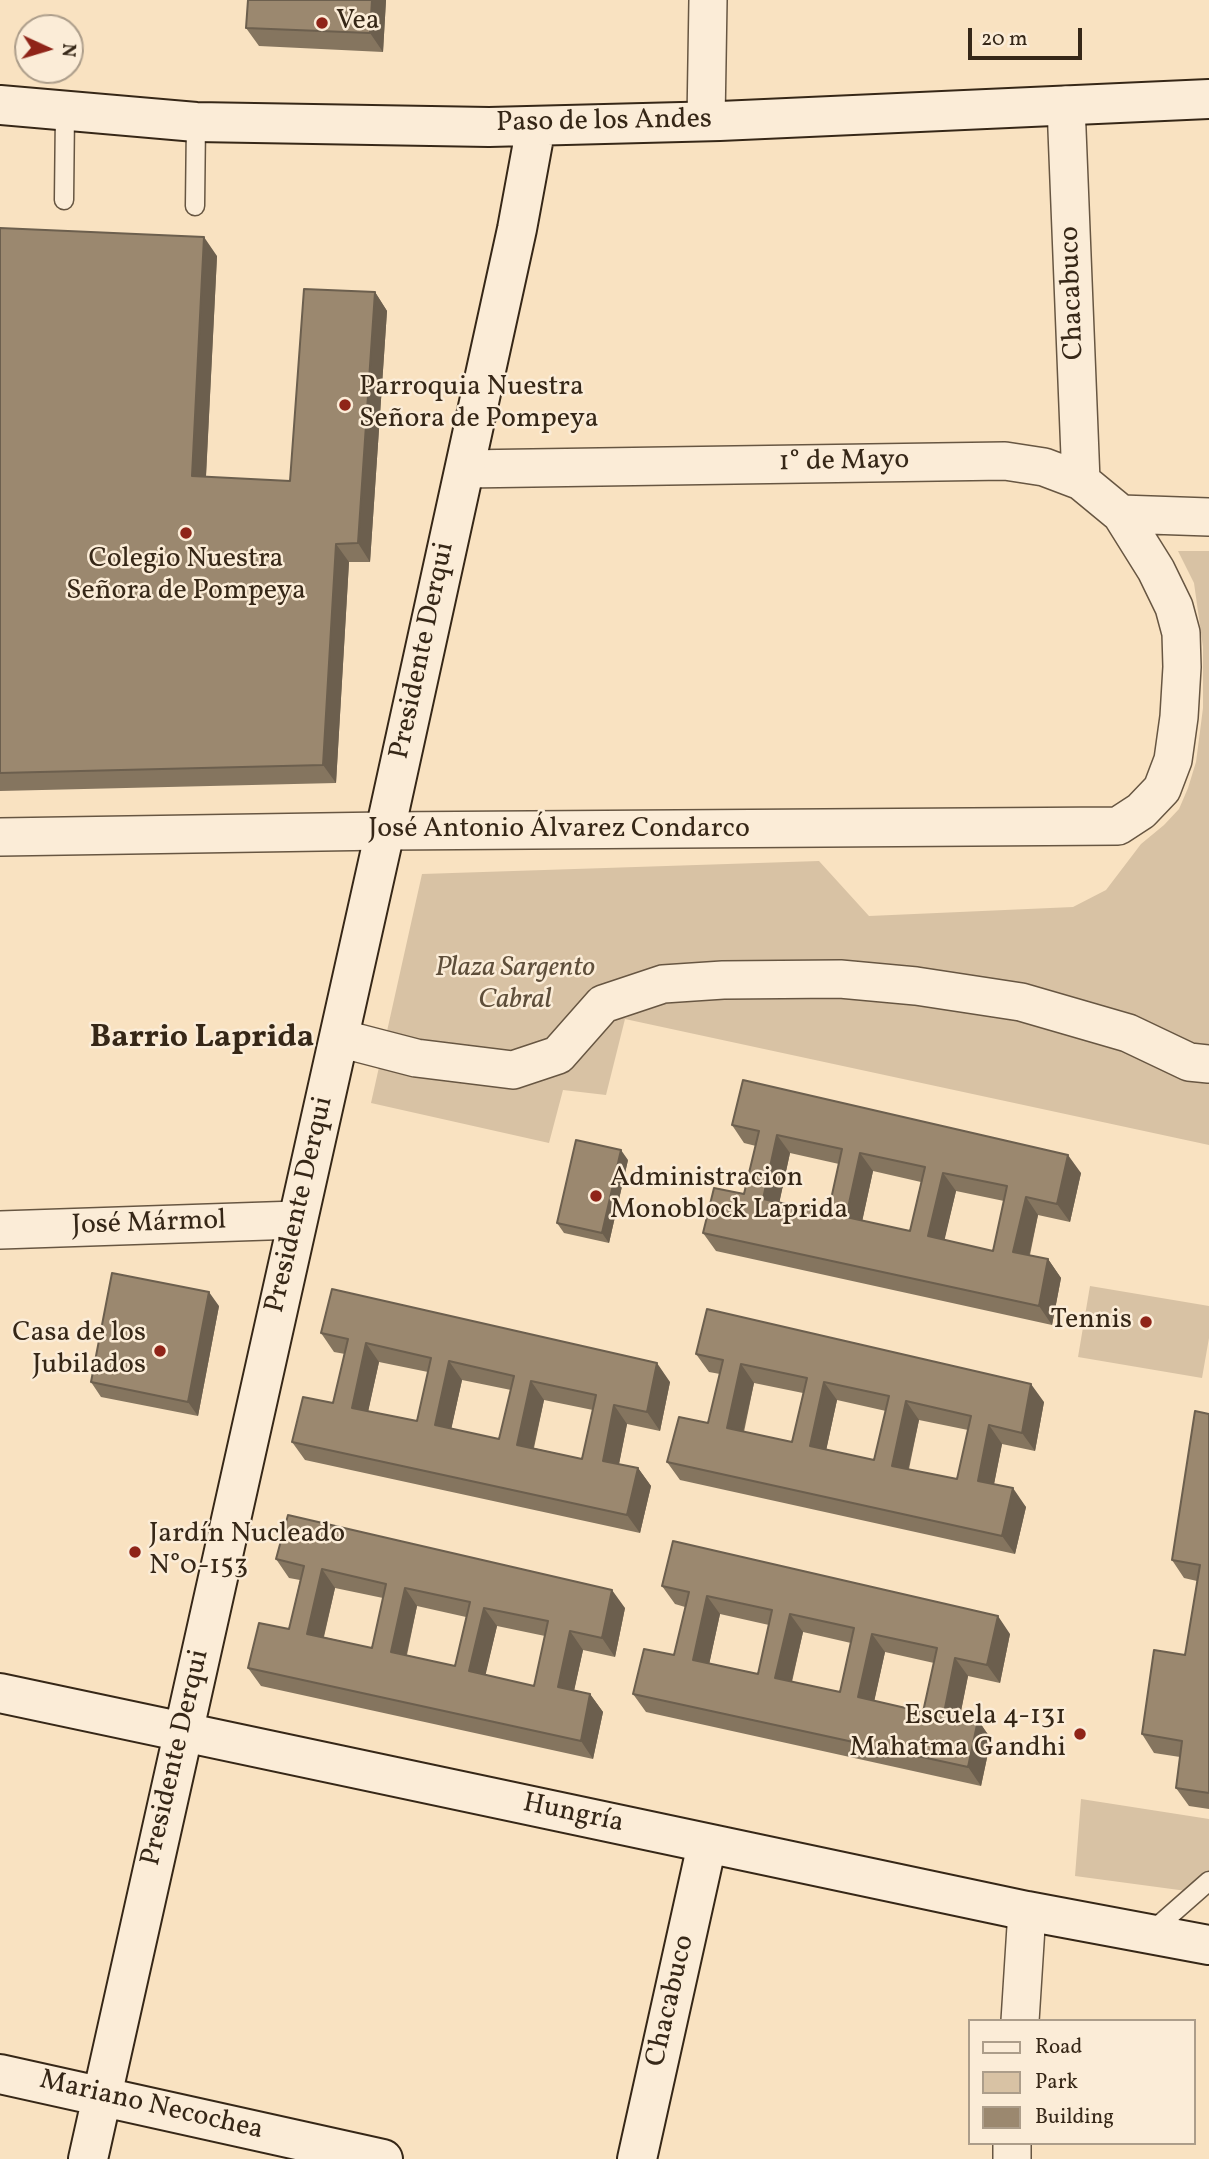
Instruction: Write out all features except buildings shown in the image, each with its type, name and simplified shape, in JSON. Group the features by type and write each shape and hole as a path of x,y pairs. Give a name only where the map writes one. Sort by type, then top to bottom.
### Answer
{"street":[{"path":"706,121 708,0"},
{"name":"Paso de los Andes","path":"0,105 196,122 536,126 1209,99"},
{"name":"Chacabuco","path":"1066,105 1081,481"},
{"name":"Presidente Derqui","path":"88,2159 465,469 517,229 536,126"},
{"name":"1° de Mayo","path":"465,469 1005,461 1044,467 1081,481 1121,514"},
{"path":"1121,514 1209,517"},
{"name":"José Antonio Álvarez Condarco","path":"0,837 385,831 1118,827 1141,811 1162,789 1173,760 1182,667 1181,633 1174,607 1156,570 1121,514"},
{"path":"339,1038 416,1058 513,1070 558,1055 603,1004 663,984 723,980 840,979 916,986 1021,1002 1128,1033 1189,1062 1209,1064"},
{"name":"José Mármol","path":"0,1230 297,1220"},
{"name":"Hungría","path":"0,1693 1027,1911 1209,1945"},
{"name":"Chacabuco","path":"637,2159 708,1844"},
{"path":"1020,2019 1027,1911"},
{"name":"Hungría","path":"1147,1934 1209,1955"},
{"name":"Mariano Necochea","path":"0,2074 383,2159"}],"lane":[{"path":"64,200 65,112"},
{"path":"195,206 196,122"},
{"path":"1147,1934 1209,1881"}],"green space":[{"name":"Plaza Sargento Cabral","path":"1178,551 1209,551 1209,1145 625,1019 606,1095 563,1090 549,1143 371,1103 422,874 819,861 869,916 1073,907 1106,890 1141,844 1179,809 1196,762 1203,708 1203,647 1194,583"},
{"name":"Tennis","path":"1090,1286 1209,1306 1209,1338 1202,1378 1078,1357"},
{"path":"1081,1799 1209,1819 1209,1894 1075,1876"}],"place":[{"name":"Vea","path":"322,23"},
{"name":"Parroquia Nuestra Señora de Pompeya","path":"345,405"},
{"name":"Colegio Nuestra Señora de Pompeya","path":"186,533"},
{"name":"Administracion Monoblock Laprida","path":"596,1196"},
{"name":"Tennis","path":"1146,1322"},
{"name":"Casa de los Jubilados","path":"160,1351"},
{"name":"Jardín Nucleado N°0-153","path":"135,1552"},
{"name":"Escuela 4-131 Mahatma Gandhi","path":"1080,1734"}],"district":[{"name":"Barrio Laprida","path":"202,1040"}]}
